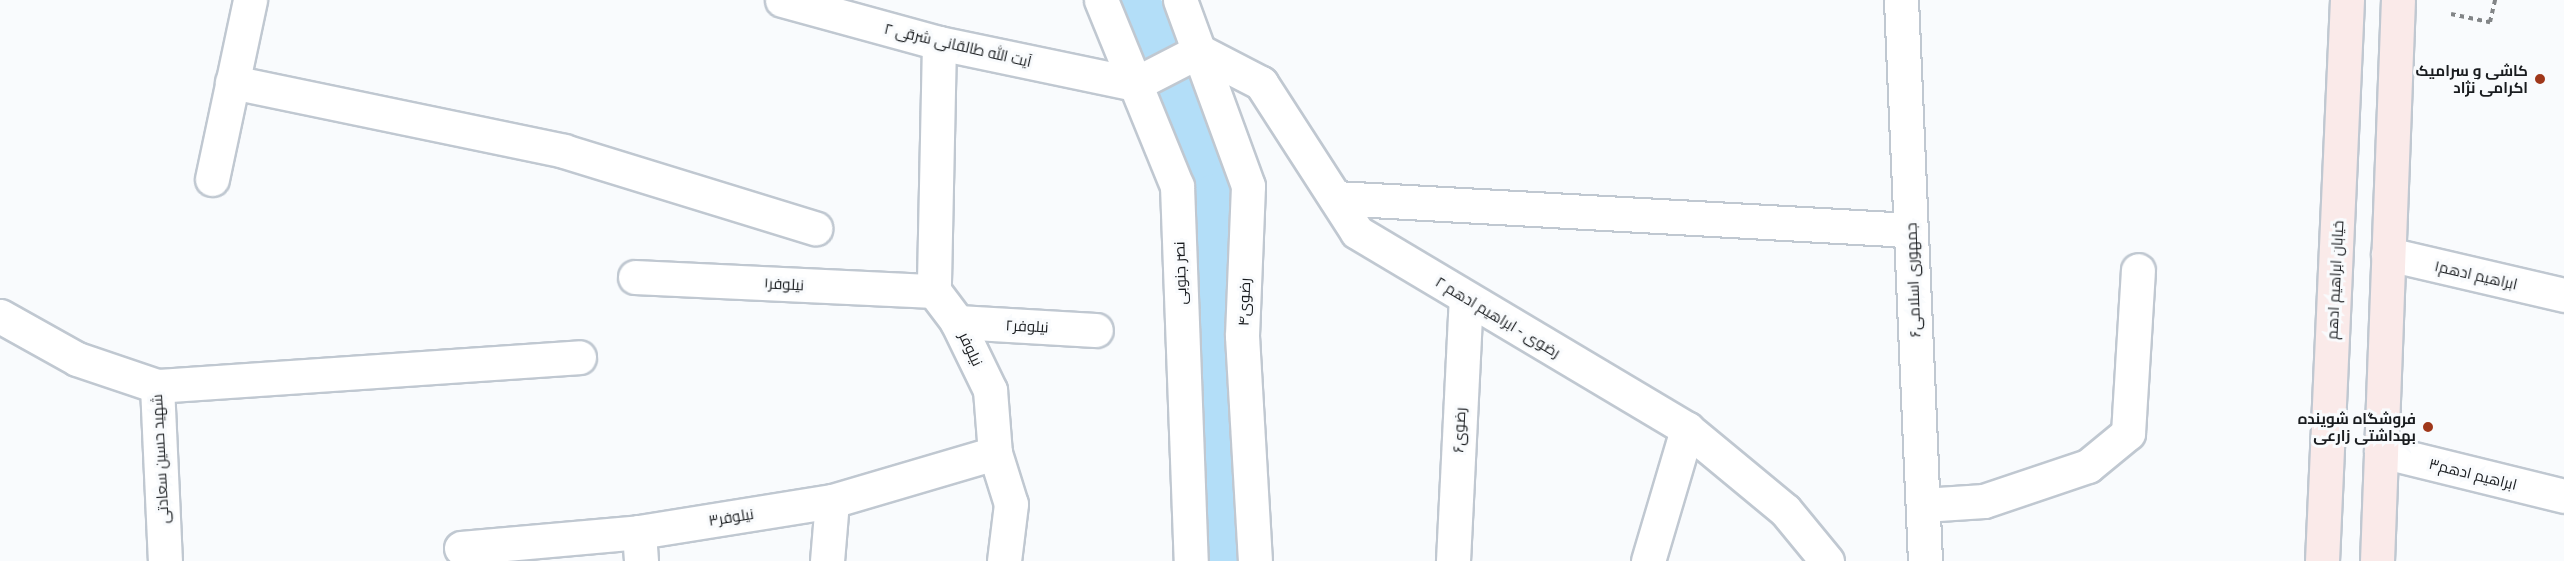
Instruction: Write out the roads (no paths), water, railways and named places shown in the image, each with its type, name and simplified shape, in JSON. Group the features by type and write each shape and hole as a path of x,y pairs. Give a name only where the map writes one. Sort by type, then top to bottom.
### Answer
{"street":[{"path":"212,179 250,0"},
{"name":"آیت الله طالقانی شرقی ۲","path":"782,0 939,43 1135,84"},
{"name":"نصر جنوبی","path":"1101,0 1177,186 1191,561"},
{"name":"رضوی۴","path":"1180,0 1190,54 1248,186 1242,336 1255,561"},
{"name":"جمهوری اسلامی۶","path":"1901,0 1925,561"},
{"name":"خیابان ابراهیم ادهم","path":"2322,561 2348,0"},
{"path":"2377,561 2398,0"},
{"path":"934,291 939,43"},
{"path":"1135,84 1190,54"},
{"name":"رضوی - ابراهیم ادهم ۲","path":"1190,54 1261,83 1357,232 1466,299 1688,429 1785,510 1827,561"},
{"path":"232,82 564,151 815,228"},
{"path":"2343,92 2395,92"},
{"path":"1336,198 1911,230"},
{"name":"ابراهیم ادهم۱","path":"2388,254 2564,295"},
{"path":"1923,506 1984,501 2088,466 2128,433 2138,270"},
{"name":"نیلوفر۱","path":"635,277 934,291"},
{"name":"نیلوفر","path":"934,291 957,321 990,390 995,453 1011,504 1004,561"},
{"name":"رضوی۶","path":"1453,561 1466,299"},
{"name":"شهید حسین سعادتی","path":"0,316 77,359 157,386 165,561"},
{"name":"نیلوفر۲","path":"957,321 1096,330"},
{"path":"157,386 579,357"},
{"path":"1648,561 1688,429"},
{"name":"ابراهیم ادهم۳","path":"2381,452 2564,496"},
{"name":"نیلوفر۳","path":"462,548 640,546 832,501 995,453"},
{"path":"827,561 832,501"}],"waterway":[{"path":"1140,0 1215,194 1218,561"}],"place":[{"name":"کاشی و سرامیک اکرامی نژاد","path":"2540,79"},
{"name":"فروشگاه شوینده بهداشتی زارعی","path":"2428,427"}]}
